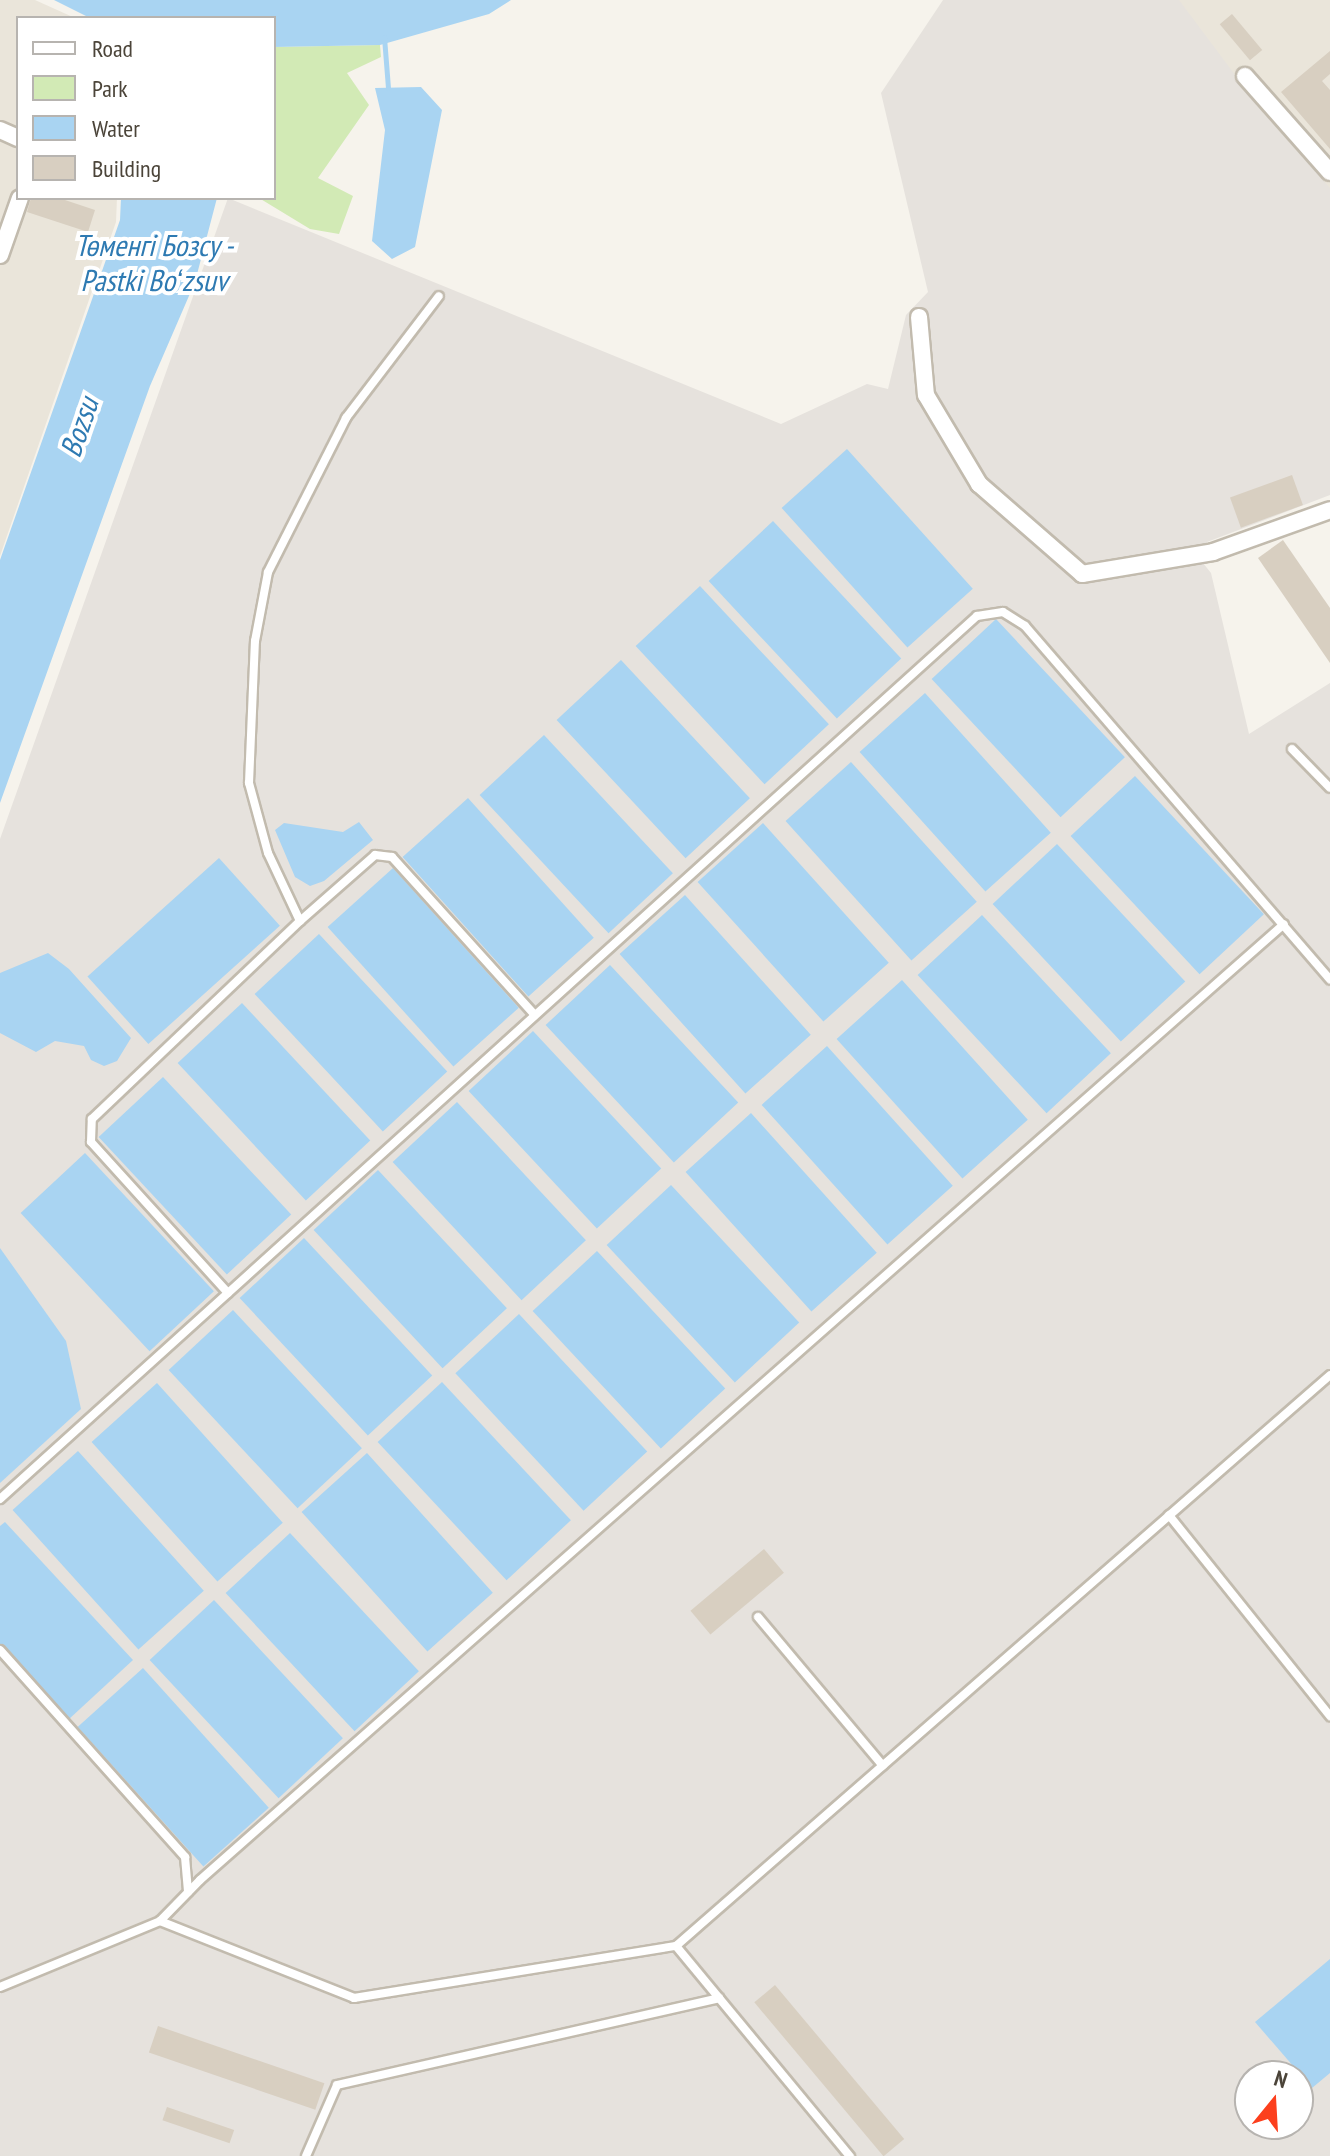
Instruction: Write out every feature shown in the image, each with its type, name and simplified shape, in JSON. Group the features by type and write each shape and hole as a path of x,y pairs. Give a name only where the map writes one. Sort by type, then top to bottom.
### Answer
{"street":[{"path":"1245,76 1330,172"},
{"path":"0,255 19,200"},
{"path":"919,317 926,395 979,484 1082,574 1213,552 1330,510"}],"lane":[{"path":"300,921 268,853 249,783 255,641 268,572 346,418 439,296"},
{"path":"0,1499 977,616 1003,612 1025,626 1330,979"},
{"path":"1292,749 1330,788"},
{"path":"228,1293 91,1142 92,1119 95,1111 300,921 375,855 392,857 535,1015"},
{"path":"0,1987 160,1921 188,1892 1284,924"},
{"path":"160,1921 354,1998 676,1946 1330,1375"},
{"path":"1169,1515 1330,1716"},
{"path":"758,1617 883,1766"},
{"path":"0,1650 185,1857 188,1892"},
{"path":"676,1946 850,2156"},
{"path":"306,2156 337,2085 361,2076 719,1998"}],"shaded area":[{"path":"0,0 35,0 71,16 16,16 16,200 117,200 116,222 0,556"},
{"path":"943,0 1179,0 1265,115 1330,188 1330,495 1207,542 1212,562 1203,563 1211,573 1249,734 1330,683 1330,2156 0,2156 0,839 227,200 781,424 867,384 888,389 906,315 928,292 881,93"},
{"path":"1174,0 1330,0 1330,349"}],"green space":[{"path":"380,45 381,57 347,73 369,105 318,178 353,196 339,234 310,229 262,200 276,200 276,47"}],"water":[{"path":"54,0 511,0 489,14 380,45 276,47 276,16 86,16"},
{"path":"421,87 442,110 415,247 392,259 372,241 385,130 375,88"},
{"name":"Төменгі Бозсу - Pastki Boʻzsuv","path":"121,200 216,200 195,282 150,386 0,803 0,560 120,220"},
{"path":"847,449 973,589 907,648 782,508"},
{"path":"773,521 901,658 837,719 709,581"},
{"path":"700,586 829,724 765,784 636,646"},
{"path":"996,619 1125,757 1061,817 932,679"},
{"path":"621,660 750,798 686,858 557,720"},
{"path":"925,693 1051,833 985,892 860,752"},
{"path":"544,735 673,873 609,933 480,795"},
{"path":"851,762 977,902 911,961 786,821"},
{"path":"1135,776 1264,914 1200,974 1071,836"},
{"path":"468,798 594,938 528,997 403,857"},
{"path":"359,822 373,840 324,881 310,886 295,877 275,830 284,823 343,832"},
{"path":"763,823 889,963 823,1022 698,882"},
{"path":"1057,844 1185,981 1121,1042 993,904"},
{"path":"219,858 280,926 148,1044 87,976"},
{"path":"393,868 519,1008 453,1067 328,927"},
{"path":"685,895 811,1035 745,1094 620,954"},
{"path":"982,915 1111,1053 1047,1113 918,975"},
{"path":"319,934 447,1071 383,1132 255,994"},
{"path":"48,953 69,969 131,1038 117,1061 104,1066 91,1060 84,1046 55,1041 36,1052 0,1033 0,973"},
{"path":"610,965 738,1102 674,1163 546,1025"},
{"path":"902,980 1028,1120 962,1179 837,1039"},
{"path":"242,1003 370,1140 306,1201 178,1063"},
{"path":"533,1031 661,1168 597,1229 469,1091"},
{"path":"827,1046 953,1186 887,1245 762,1105"},
{"path":"163,1077 291,1214 227,1275 99,1137"},
{"path":"457,1102 586,1240 522,1300 393,1162"},
{"path":"751,1113 877,1253 811,1312 686,1172"},
{"path":"85,1153 214,1291 150,1351 21,1213"},
{"path":"378,1170 507,1308 443,1368 314,1230"},
{"path":"671,1185 799,1322 735,1383 607,1245"},
{"path":"304,1238 432,1375 368,1436 240,1298"},
{"path":"0,1248 66,1341 81,1409 0,1483"},
{"path":"597,1251 725,1388 661,1449 533,1311"},
{"path":"233,1310 362,1448 298,1508 169,1370"},
{"path":"519,1314 647,1451 584,1511 455,1373"},
{"path":"442,1382 571,1520 507,1580 378,1442"},
{"path":"157,1383 283,1523 217,1582 92,1442"},
{"path":"78,1451 204,1591 138,1650 13,1510"},
{"path":"367,1453 493,1593 427,1652 302,1512"},
{"path":"5,1522 133,1660 68,1720 0,1646 0,1526"},
{"path":"290,1533 419,1671 355,1731 226,1593"},
{"path":"214,1600 343,1738 279,1798 150,1660"},
{"path":"143,1668 269,1808 203,1867 78,1727"},
{"path":"1330,1959 1330,2073 1314,2086 1314,2060 1288,2060 1255,2022"}],"building":[{"path":"1232,14 1262,50 1250,60 1220,24"},
{"path":"1330,51 1330,74 1322,81 1330,90 1330,149 1281,92"},
{"path":"30,200 65,200 95,210 88,232 27,212"},
{"path":"1292,475 1303,505 1241,528 1230,498"},
{"path":"1283,540 1330,608 1330,663 1258,558"},
{"path":"764,1549 784,1573 710,1634 690,1611"},
{"path":"775,1985 904,2139 883,2156 754,2002"},
{"path":"158,2026 324,2083 315,2110 149,2052"},
{"path":"167,2107 234,2130 230,2143 162,2120"}],"waterway":[{"path":"384,37 388,88"}],"water label":[{"name":"Bozsu","path":"79,427"}]}
